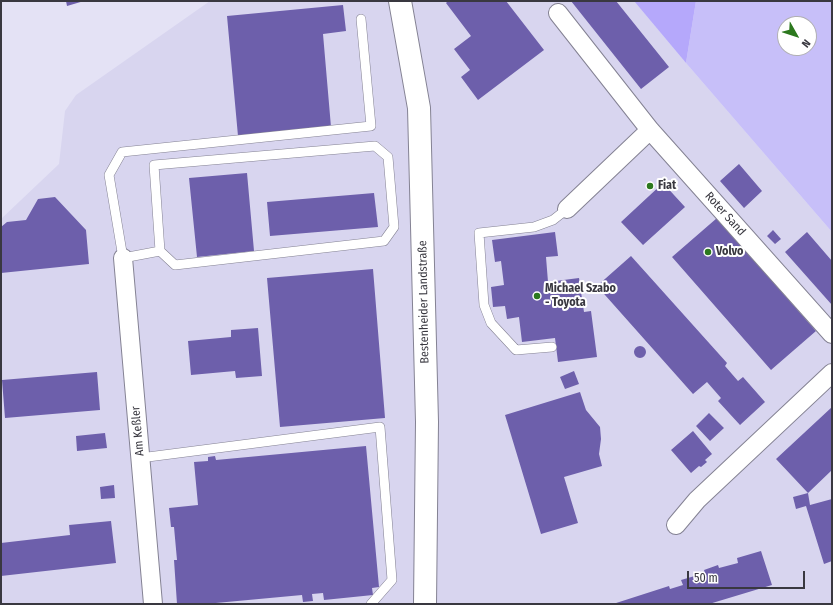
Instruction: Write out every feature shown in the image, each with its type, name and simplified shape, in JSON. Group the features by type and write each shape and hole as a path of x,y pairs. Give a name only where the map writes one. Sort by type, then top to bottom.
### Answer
{"main road":[{"name":"Bestenheider Landstraße","path":"400,1 419,108 427,422 425,604"}],"street":[{"name":"Roter Sand","path":"558,13 650,130 832,334"},
{"path":"567,209 650,130"},
{"name":"Am Keßler","path":"122,258 153,604"},
{"path":"676,525 697,500 832,373"}],"lane":[{"path":"160,251 122,258 109,175 122,152 371,126 361,19"},
{"path":"375,146 388,157 394,227 384,241 176,265 160,251 154,165 375,146"},
{"path":"552,347 516,350 491,323 484,305 479,233 534,227 553,220 567,209"},
{"path":"140,458 380,428 392,580 371,604"}],"shaded area":[{"path":"210,1 634,1 832,232 832,604 1,604 1,219 59,164 65,111 76,95"},
{"path":"634,1 696,1 686,63"},
{"path":"696,1 832,1 832,232 686,63"}],"building":[{"path":"66,1 84,1 67,6"},
{"path":"448,1 506,1 544,50 478,100 461,77 470,70 454,49 471,36 446,3"},
{"path":"571,1 616,1 669,67 641,89"},
{"path":"343,5 346,31 323,34 331,127 238,136 227,16"},
{"path":"739,164 762,191 744,208 720,181"},
{"path":"247,173 254,251 197,257 189,178"},
{"path":"663,183 685,207 643,245 621,222"},
{"path":"374,193 378,227 270,236 267,202"},
{"path":"55,197 86,230 89,264 1,273 1,227 7,222 26,220 38,199"},
{"path":"717,218 816,331 771,370 672,257"},
{"path":"773,230 781,239 775,244 767,236"},
{"name":"Michael Szabo - Toyota","path":"555,232 558,256 546,257 548,282 579,278 584,312 591,311 597,357 558,362 555,338 522,342 519,317 507,319 505,306 493,307 491,287 504,285 501,261 495,262 492,240"},
{"path":"807,232 832,261 832,305 785,252"},
{"path":"631,256 727,363 725,366 738,381 743,377 765,402 740,425 718,401 721,398 707,382 693,394 597,286"},
{"path":"373,269 385,418 280,427 267,278"},
{"path":"258,328 262,376 236,378 235,371 191,375 188,341 231,337 231,330"},
{"path":"642,346 645,347 645,357 638,358 635,357 634,350 635,347"},
{"path":"574,371 579,384 565,389 560,377"},
{"path":"97,372 100,410 5,418 2,380"},
{"path":"580,392 586,410 600,427 601,439 599,454 602,466 564,477 578,523 541,534 505,415"},
{"path":"832,407 832,470 808,493 776,459"},
{"path":"709,413 724,428 710,441 696,426"},
{"path":"693,431 712,454 705,460 707,462 701,467 699,466 691,473 671,450"},
{"path":"105,433 107,448 77,451 76,436"},
{"path":"366,446 379,587 372,588 373,595 324,600 323,593 312,594 313,601 303,602 302,595 205,604 177,604 174,560 177,560 174,527 171,527 169,508 198,505 194,462 208,461 208,457 215,456 216,460"},
{"path":"114,485 115,498 101,499 100,487"},
{"path":"808,493 810,505 832,499 832,561 824,564 806,506 796,509 793,497"},
{"path":"111,521 116,563 1,576 1,543 70,535 69,525"},
{"path":"761,551 772,585 709,604 613,604 669,586 670,589 683,585 681,580 705,573 704,570 718,565 719,568 738,563 737,558"}],"place":[{"name":"Fiat","path":"650,186"},
{"name":"Volvo","path":"708,252"},
{"name":"Michael Szabo - Toyota","path":"537,296"}]}
